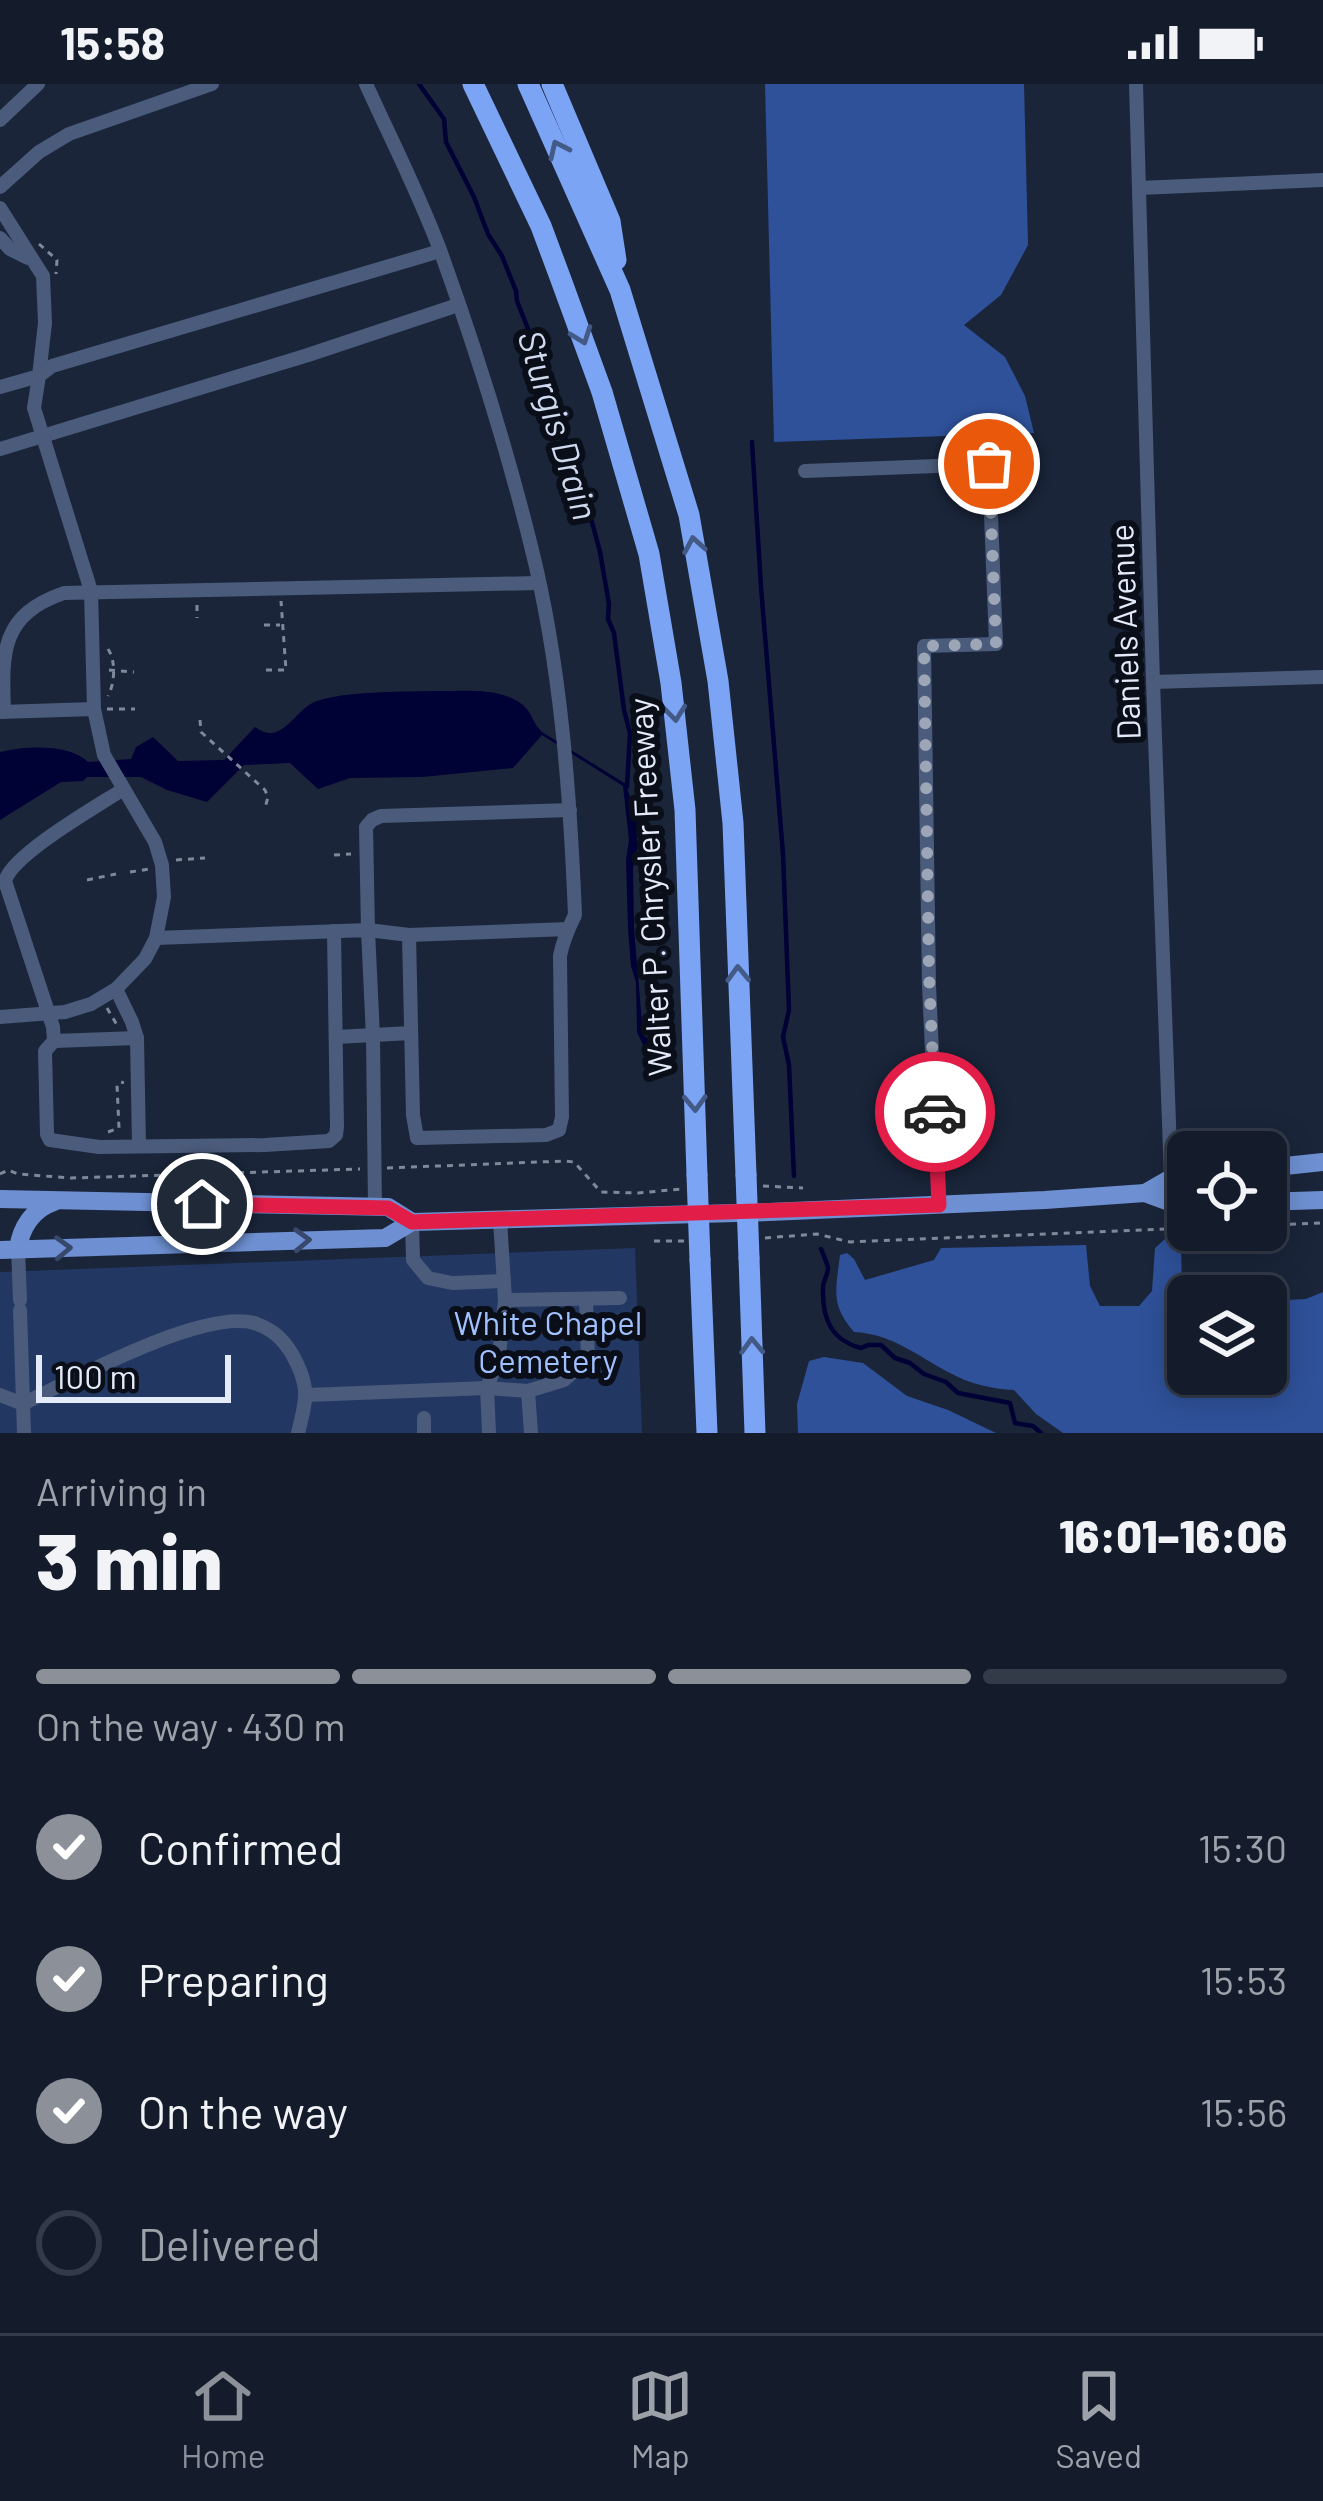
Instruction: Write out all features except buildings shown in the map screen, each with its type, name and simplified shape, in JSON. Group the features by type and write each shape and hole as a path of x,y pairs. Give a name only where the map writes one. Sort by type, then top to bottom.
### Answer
{"highway":[{"name":"Walter P. Chrysler Freeway","path":"473,84 541,226 602,392 649,554 671,683 685,811 688,1182 699,1250 706,1433"},
{"path":"528,84 620,290 689,515 718,681 733,823 755,1180 749,1258 755,1433"},
{"path":"552,84 610,221 620,290"}],"main road":[{"path":"1287,1166 1323,1162"},
{"path":"9,1249 385,1238 412,1222 939,1205 1145,1193 1167,1183"},
{"path":"1145,1193 1167,1201"},
{"path":"0,1199 375,1207 388,1208 412,1222"},
{"path":"1287,1201 1320,1199"},
{"path":"9,1249 28,1221 45,1205 59,1200"},
{"path":"220,1243 234,1222 231,1204"}],"street":[{"path":"0,120 38,84"},
{"path":"0,188 39,152 69,134 212,84"},
{"path":"366,84 440,251 532,549 571,810 575,915 560,956 559,1130 547,1135 417,1138 409,935"},
{"name":"Daniels Avenue","path":"1136,84 1153,682 1177,1131"},
{"path":"1139,188 1323,180"},
{"path":"0,208 43,277 45,323 34,408 91,591 104,755 155,842 164,897 156,938 145,958 116,989 91,1004 48,1014 0,1017"},
{"path":"0,238 10,249 33,260"},
{"path":"0,387 39,376 52,366 440,251"},
{"path":"0,449 458,304"},
{"path":"805,471 989,464 996,644 924,646 929,985 939,1205"},
{"path":"102,713 2,712 1,664 10,632 28,610 45,599 91,591 538,583"},
{"path":"1153,682 1323,676"},
{"path":"54,1041 40,982 5,881 8,870 121,788"},
{"path":"375,1207 366,827 381,816 571,810"},
{"path":"156,938 568,929"},
{"path":"136,1037 48,1045 46,1134 50,1140 99,1147 329,1141 338,1127 334,931"},
{"path":"116,989 136,1037 139,1146"},
{"path":"336,1037 411,1033"},
{"path":"489,1433 487,1388 499,1355 506,1300 500,1220"},
{"path":"412,1222 413,1260 428,1278 505,1281"},
{"path":"9,1249 20,1305 24,1433"},
{"path":"307,1395 487,1388 528,1391 564,1380 588,1359 586,1298"},
{"path":"506,1300 620,1298"},
{"path":"0,1395 23,1404 177,1334 228,1322 254,1322 281,1337 305,1379 307,1395 298,1433"},
{"path":"528,1391 531,1433"}],"path":[{"path":"266,670 286,670 283,603 275,595"},
{"path":"196,597 197,618"},
{"path":"264,625 284,625"},
{"path":"105,644 112,656 112,688 102,713 135,709"},
{"path":"111,670 134,672"},
{"path":"200,720 201,732 265,790 266,808"},
{"path":"334,855 358,854"},
{"path":"176,860 205,858"},
{"path":"130,872 151,868 153,880"},
{"path":"87,880 116,874"},
{"path":"106,1006 119,1030"},
{"path":"99,1138 118,1128 117,1084 123,1081"},
{"path":"0,1174 8,1170 71,1178 565,1161 574,1162 601,1192 638,1193 688,1182"},
{"path":"100,1166 100,1176"},
{"path":"755,1180 803,1188"},
{"path":"1287,1224 1323,1223"},
{"path":"767,1238 817,1234 850,1242 1167,1229"},
{"path":"654,1241 699,1250"}],"green space":[{"name":"White Chapel Cemetery","path":"635,1248 642,1433 0,1433 0,1272"}],"shaded area":[{"path":"765,84 1024,84 1028,245 1001,295 964,325 1005,357 1025,396 1034,433 774,442"},
{"path":"481,691 517,701 542,732 626,784 637,820 634,928 643,1035 649,1045 643,1045 637,1032 623,786 542,735 513,768 350,778 318,789 290,763 244,765 207,802 141,777 87,777 61,782 0,820 0,752 46,748 70,752 88,762 131,759 136,747 153,737 178,761 224,760 255,727 273,733 281,730 317,701"},
{"path":"1167,1239 1167,1251 1181,1251 1182,1275 1167,1275 1167,1395 1287,1395 1287,1300 1323,1292 1323,1433 1063,1433 1014,1390 965,1380 893,1341 854,1332 838,1305 840,1255 847,1253 865,1280 934,1260 941,1248 1086,1245 1090,1286 1100,1306 1139,1306 1152,1291 1155,1248"},
{"path":"824,1357 863,1363 907,1396 996,1433 798,1433 797,1404 809,1361"}],"waterway":[{"name":"Sturgis Drain","path":"419,84 444,119 446,142 502,256 577,466 600,552 630,733 627,787"},
{"path":"752,442 783,854 789,1010 783,1037 789,1065 794,1176"},
{"name":"Sturgis Drain","path":"821,1249 828,1268 824,1309 842,1340 861,1348 881,1345 895,1358 946,1382 958,1393 1010,1403 1015,1423 1033,1426 1041,1433"}],"way so far":[{"path":"935,1112 924,646 996,644 989,464"}],"route":[{"path":"202,1204 388,1208 412,1222 939,1205 935,1112"}]}
